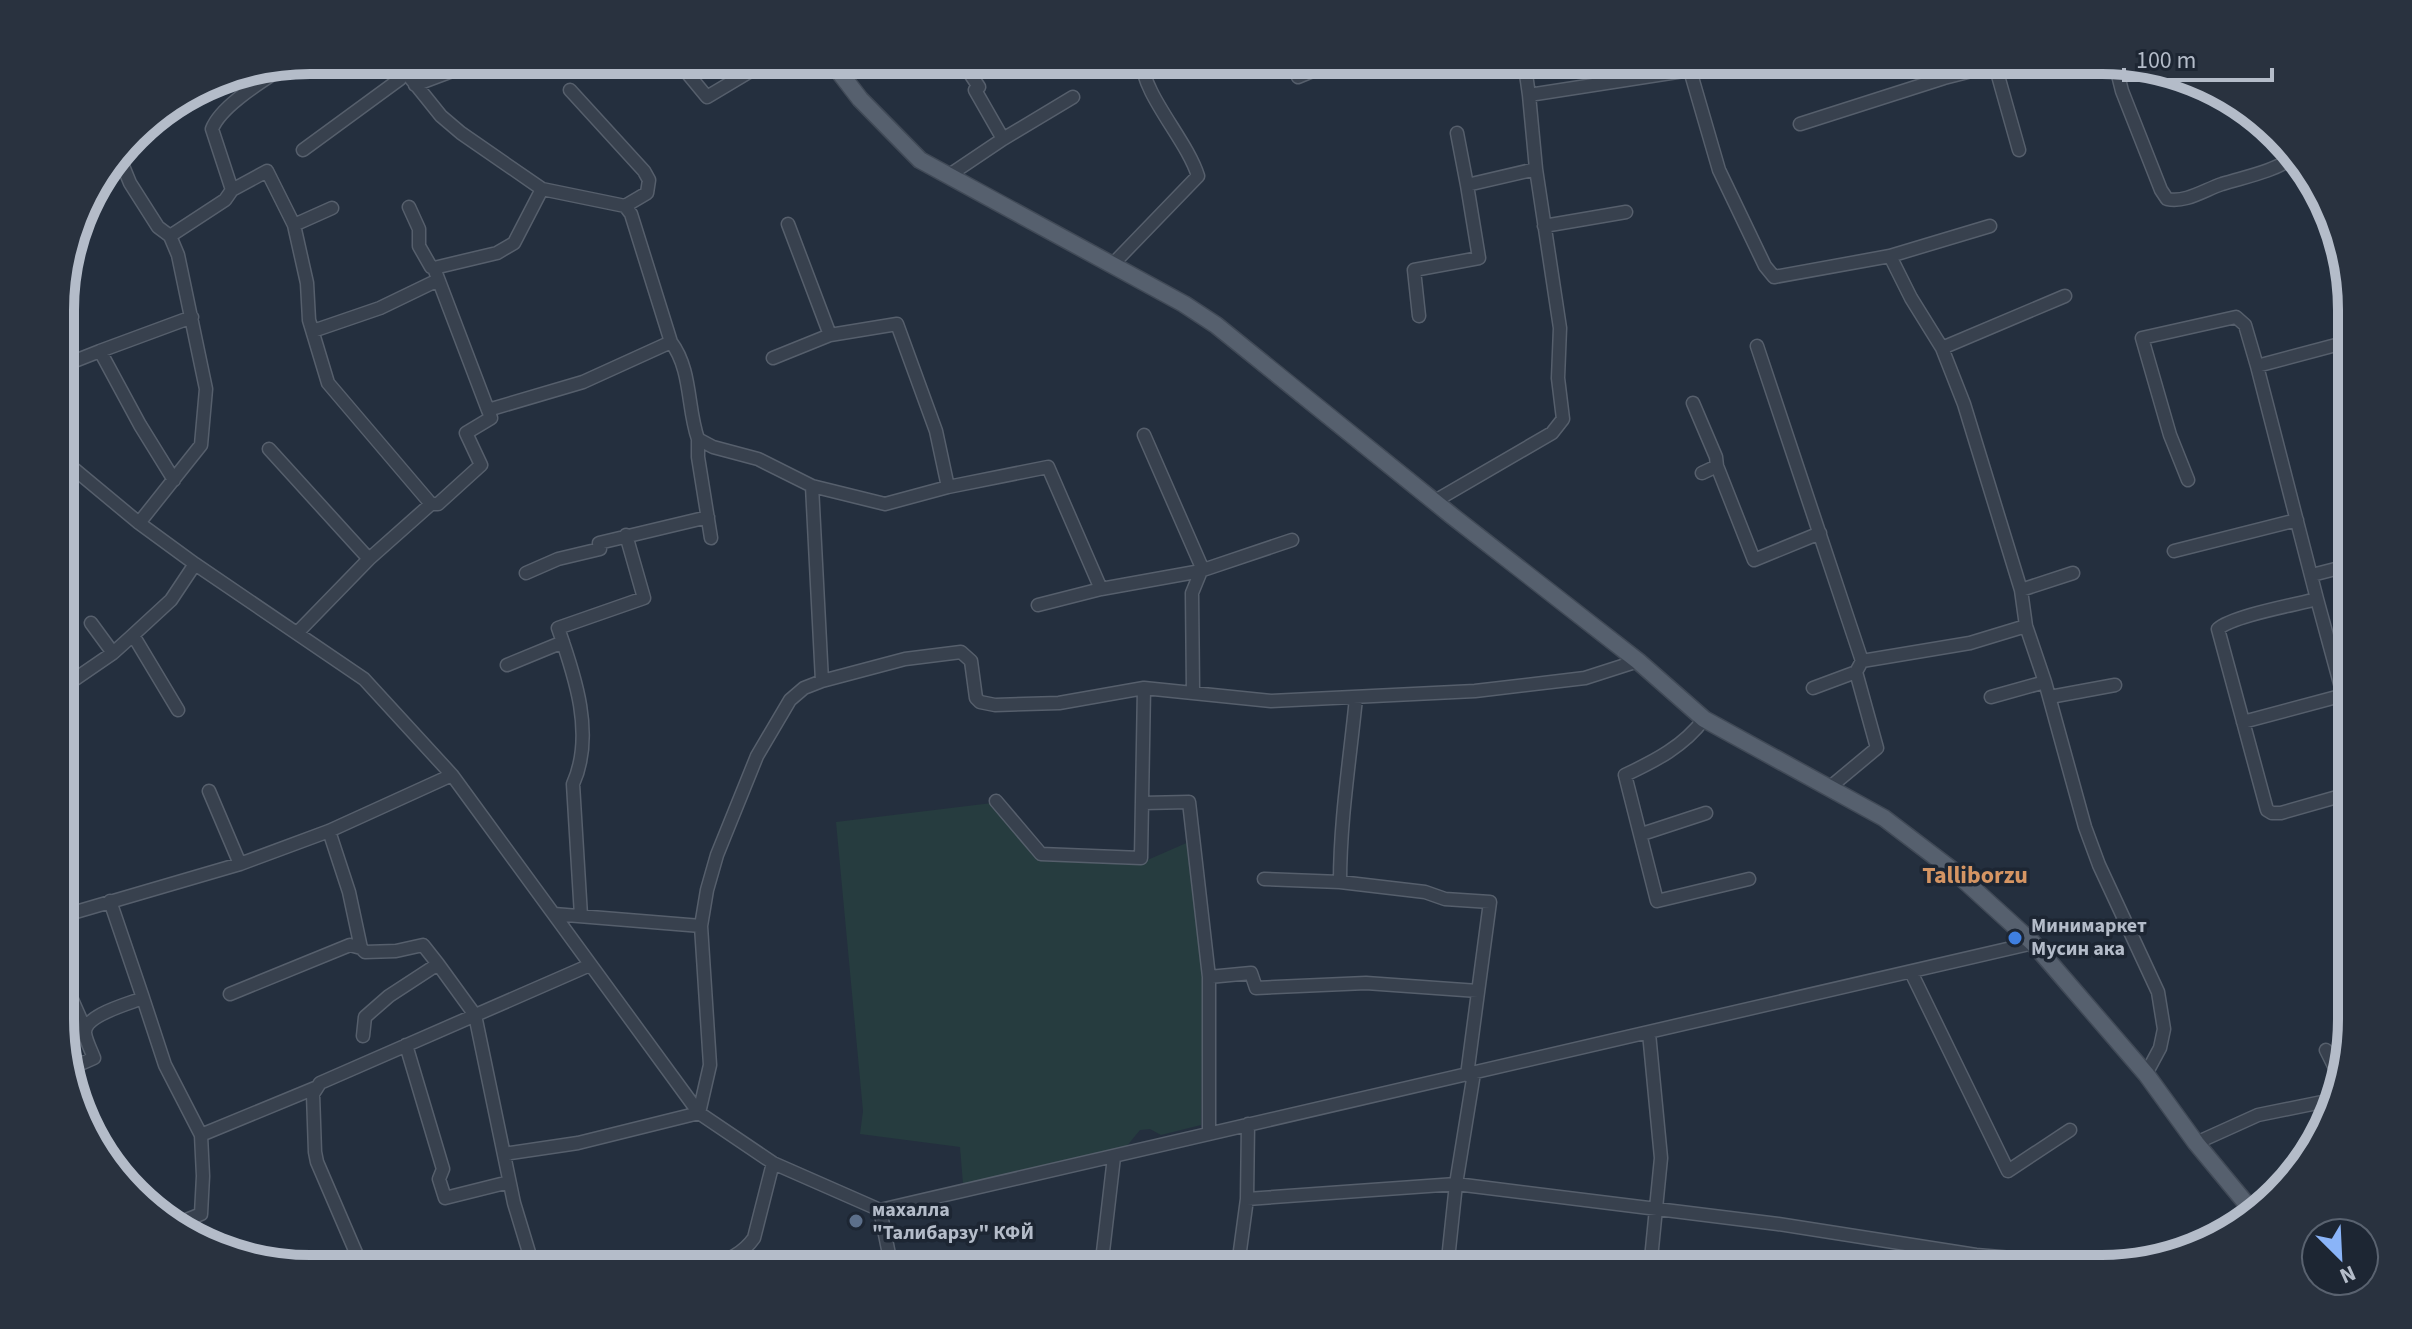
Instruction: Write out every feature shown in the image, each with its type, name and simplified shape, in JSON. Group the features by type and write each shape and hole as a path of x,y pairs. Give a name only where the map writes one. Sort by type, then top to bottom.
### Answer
{"main road":[{"path":"841,74 860,99 920,160 1184,304 1216,325 1638,661 1704,719 1884,818 1955,872 2033,943 2146,1074 2196,1143 2247,1204"}],"street":[{"path":"303,150 400,79 402,74"},
{"path":"405,74 441,116 461,133 542,189 625,206 631,214 689,390 711,538"},
{"path":"415,85 444,74"},
{"path":"688,74 707,97 746,74"},
{"path":"970,74 979,87 975,90 1003,139"},
{"path":"1112,265 1198,176 1193,160 1150,88 1145,74"},
{"path":"1298,77 1305,74"},
{"path":"1435,501 1552,433 1560,425 1563,405 1558,378 1560,328 1536,169 1526,74"},
{"path":"1529,95 1641,74"},
{"path":"1692,74 1719,170 1765,266 1774,277 1890,256 1990,226"},
{"path":"1942,74 1944,78"},
{"path":"1800,124 1960,74"},
{"path":"1998,74 2019,150"},
{"path":"2118,75 2167,199 2176,201 2251,178 2286,163"},
{"path":"232,190 212,129 215,120 267,78"},
{"path":"570,90 649,180 647,193 625,206"},
{"path":"948,176 1073,97"},
{"path":"1419,316 1414,270 1479,258 1457,133"},
{"path":"123,166 130,183 158,227 170,236 178,255 206,389 201,445 139,523"},
{"path":"1467,185 1536,169"},
{"path":"170,236 225,200 232,190 267,171 294,225 307,283 313,331 328,383 431,504"},
{"path":"313,331 380,308 436,274 505,250 514,243 542,189"},
{"path":"297,633 369,559 481,465 466,433 491,418 436,274 419,246 419,229 409,207"},
{"path":"294,225 332,208"},
{"path":"1544,226 1626,212"},
{"path":"788,224 830,335"},
{"path":"1890,256 1942,348 1987,473 2021,590 2026,626 2050,697 2090,839 2158,992 2164,1029 2160,1048 2146,1074"},
{"path":"1942,348 2065,296"},
{"path":"75,361 192,317"},
{"path":"2188,480 2170,435 2142,338 2236,317 2245,323 2317,599 2338,665"},
{"path":"773,358 830,335 897,324 936,431 948,487"},
{"path":"488,410 583,382 671,342"},
{"path":"2257,366 2338,344"},
{"path":"1757,346 1820,533 1859,666 1877,748 1829,788"},
{"path":"100,351 174,480"},
{"path":"1693,403 1754,560 1820,533"},
{"path":"1144,435 1202,571 1192,593 1193,691"},
{"path":"698,439 713,447 758,459 812,486 885,504 948,487 1048,467 1101,589"},
{"path":"269,449 369,559"},
{"path":"1702,473 1717,466"},
{"path":"75,470 195,564 364,679 452,775 699,1113 773,1163 880,1210 2033,943"},
{"path":"812,486 822,681"},
{"path":"526,573 558,559 600,549 599,543 708,517"},
{"path":"2174,551 2297,520"},
{"path":"581,916 573,784 582,765 582,734 576,677 558,628 644,598 626,535"},
{"path":"1038,605 1101,589 1202,571 1292,540"},
{"path":"74,679 113,653 171,600 195,564"},
{"path":"2312,575 2338,568"},
{"path":"2021,590 2073,573"},
{"path":"2317,599 2219,626 2220,641 2269,812 2281,813 2338,797"},
{"path":"91,623 113,653"},
{"path":"1813,688 1859,666 1970,643 2026,626"},
{"path":"133,635 178,710"},
{"path":"507,665 563,642"},
{"path":"699,1113 710,1065 701,926 707,890 717,855 757,756 790,700 804,688 895,661 961,652 971,661 976,698 986,704 1059,703 1144,688 1271,701 1475,691 1585,678 1638,661"},
{"path":"1991,697 2045,682"},
{"path":"2050,697 2115,685"},
{"path":"996,801 1041,854 1141,858 1144,688"},
{"path":"2243,722 2338,692"},
{"path":"1340,882 1340,830 1356,698"},
{"path":"1704,719 1692,735 1679,745 1625,775 1657,901 1749,879"},
{"path":"74,912 240,864 329,831 452,775"},
{"path":"209,791 240,864"},
{"path":"1143,803 1189,802 1209,977 1209,1133"},
{"path":"1642,834 1706,813"},
{"path":"329,831 349,892 361,948"},
{"path":"1264,879 1340,882 1425,892 1445,899 1490,902 1449,1254"},
{"path":"110,901 165,1065 201,1135 201,1214 187,1220"},
{"path":"554,914 701,926"},
{"path":"230,994 350,945 365,952 396,951 423,945 475,1015 509,1182 530,1255"},
{"path":"363,1036 365,1017 389,996 438,964"},
{"path":"201,1135 315,1088 320,1083 590,965"},
{"path":"1911,972 2008,1171 2070,1130"},
{"path":"1209,977 1251,973 1256,988 1366,983 1478,991"},
{"path":"85,1029 94,1017 143,998"},
{"path":"74,1004 94,1058 79,1065"},
{"path":"1649,1033 1661,1158 1651,1254"},
{"path":"406,1045 443,1169 439,1179 445,1198 509,1182"},
{"path":"2326,1050 2333,1064"},
{"path":"315,1088 317,1162 357,1255"},
{"path":"2196,1143 2258,1115 2322,1102"},
{"path":"504,1154 578,1143 699,1113"},
{"path":"1239,1254 1247,1199 1248,1124"},
{"path":"1103,1255 1114,1157"},
{"path":"739,1255 754,1238 773,1163"},
{"path":"1247,1199 1456,1184 1655,1208 1970,1254"},
{"path":"880,1210 889,1255"}],"green space":[{"path":"992,803 1039,860 1136,865 1191,841 1203,987 1201,1125 1161,1135 1150,1129 1140,1130 1126,1147 963,1184 960,1147 860,1134 863,1111 836,822"}],"place":[{"name":"Минимаркет Мусин ака","path":"2015,938"},
{"name":"махалла \"Талибарзу\" КФЙ","path":"856,1221"}],"district":[{"name":"Talliborzu","path":"1975,875"}]}
